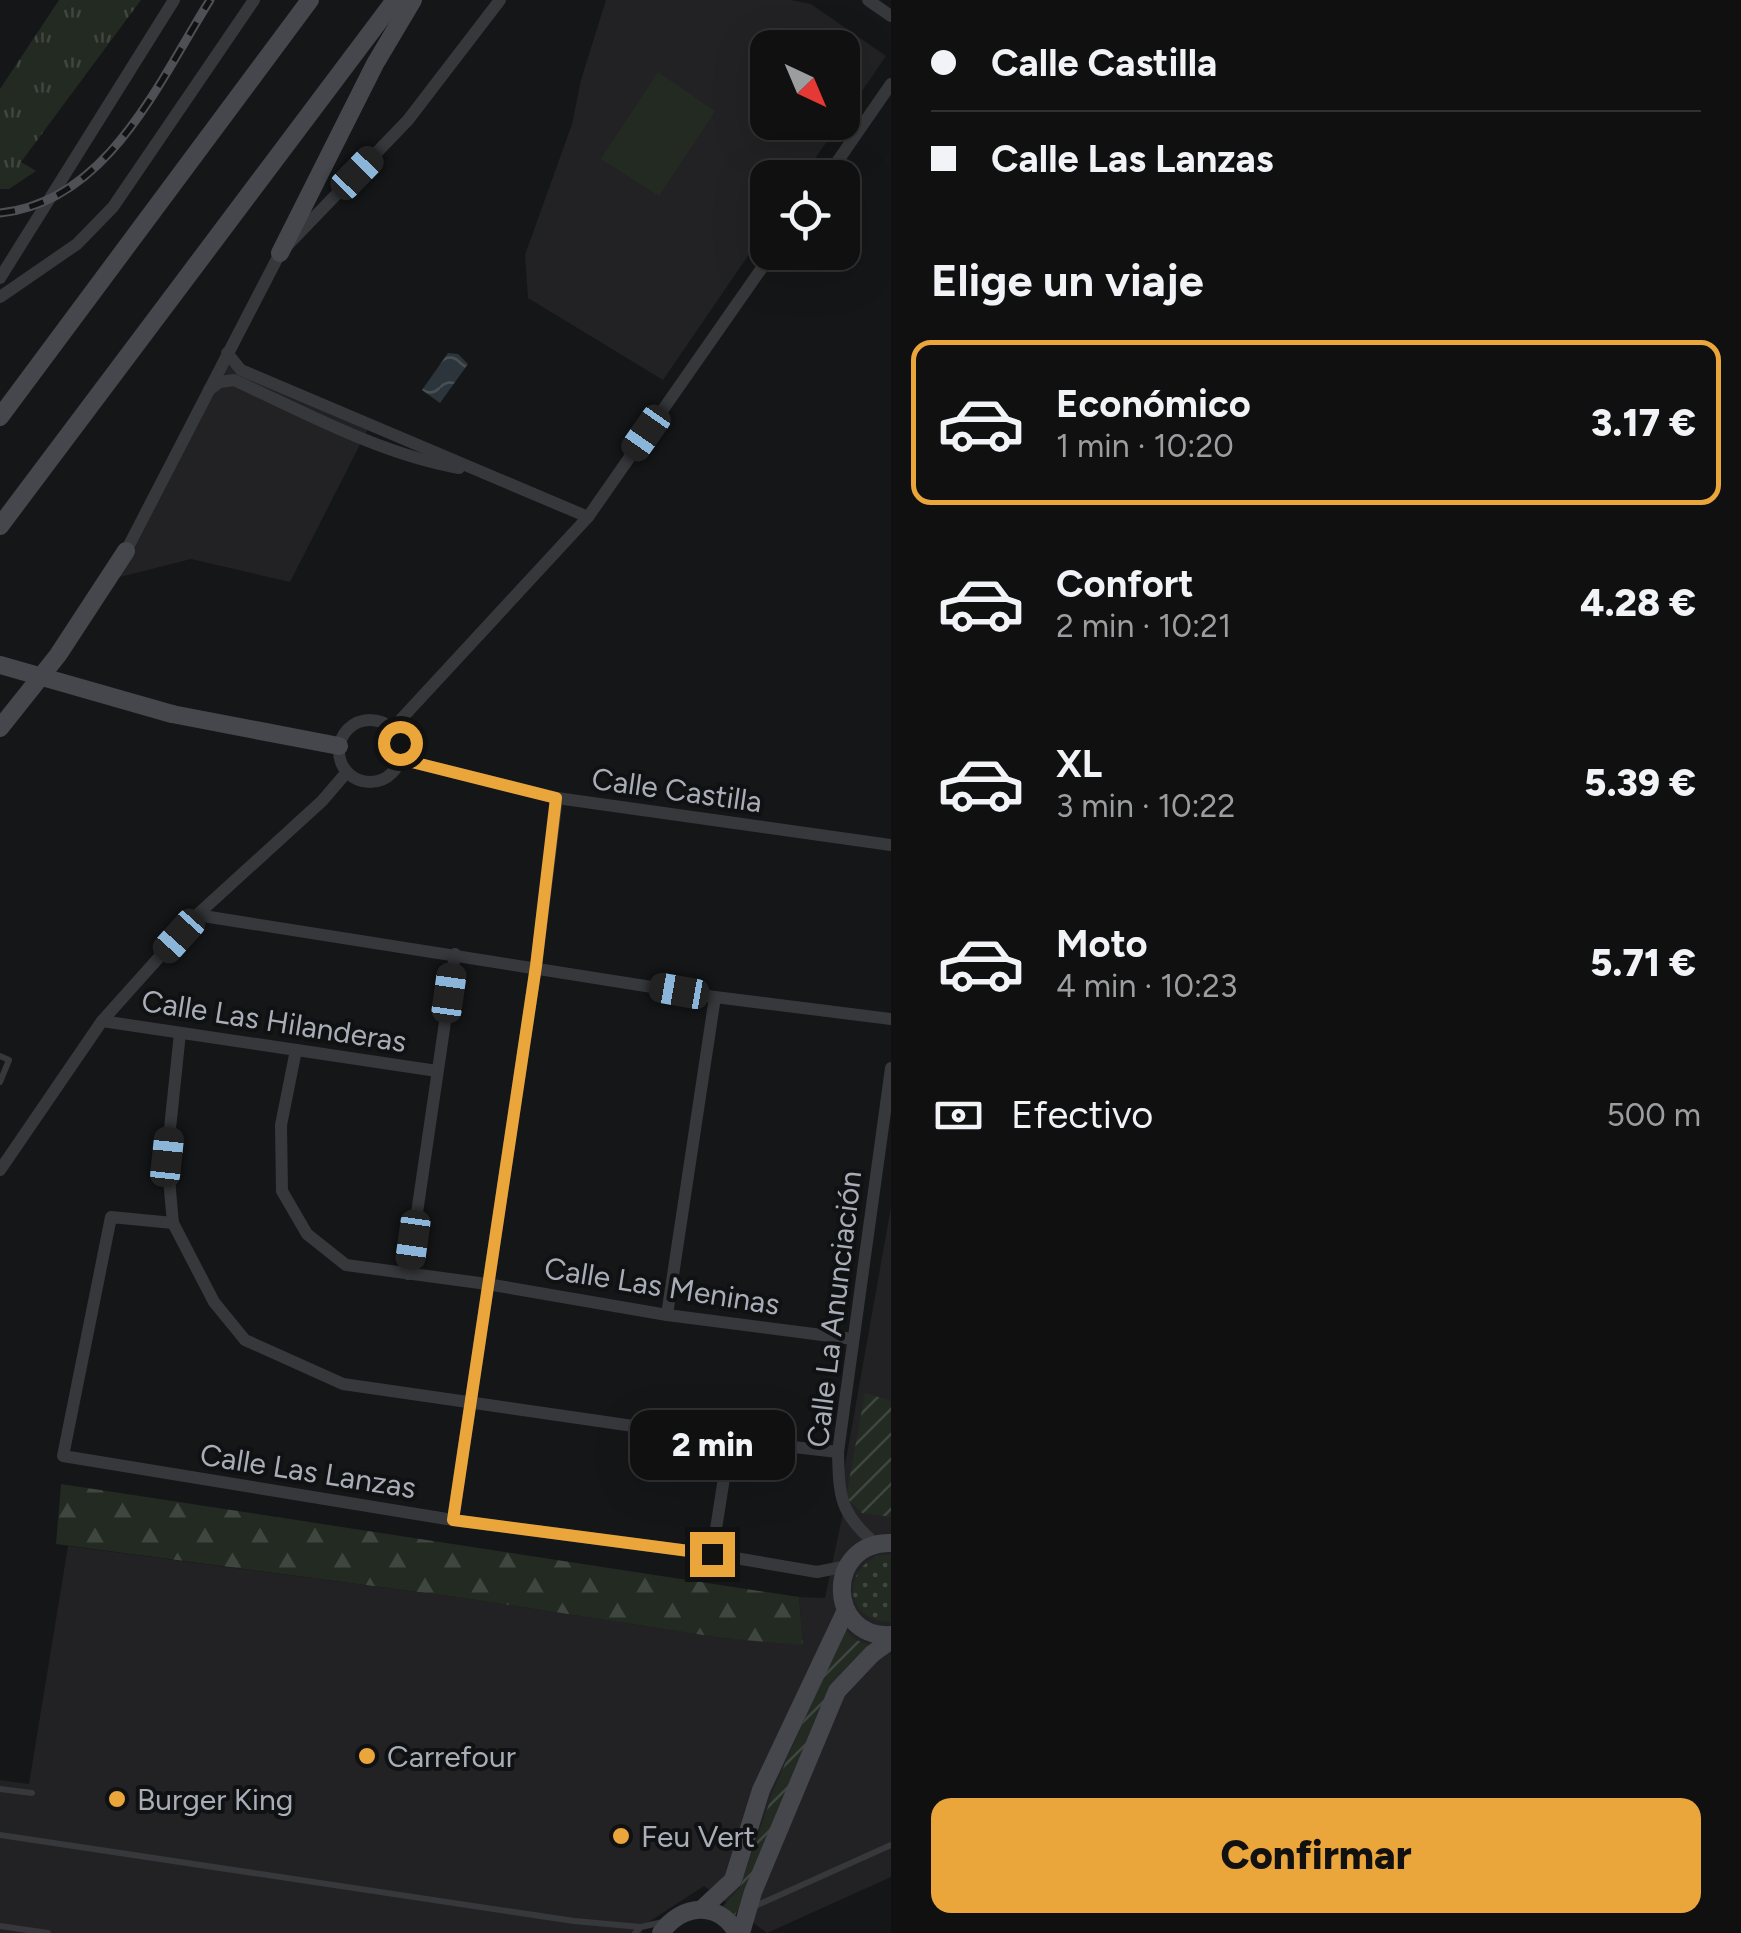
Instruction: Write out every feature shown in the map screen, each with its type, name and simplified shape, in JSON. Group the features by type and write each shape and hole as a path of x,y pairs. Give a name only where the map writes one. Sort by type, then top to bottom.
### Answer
{"main road":[{"path":"0,417 310,0"},
{"path":"0,526 395,0"},
{"path":"280,253 375,64 413,0"},
{"path":"0,728 58,654 126,551"},
{"path":"0,666 172,714 339,746"},
{"path":"884,1543 864,1548 847,1566 841,1596 855,1623 868,1632 891,1638"},
{"path":"703,1908 733,1880 762,1790 846,1610"},
{"path":"665,1927 690,1909 703,1908 726,1918 739,1933 837,1691 891,1638"}],"street":[{"path":"0,278 174,0"},
{"path":"0,296 77,244 113,206 254,0"},
{"path":"126,551 280,253 408,120 500,0"},
{"path":"868,0 891,16"},
{"path":"838,160 891,84"},
{"path":"392,729 588,517 760,270"},
{"path":"228,352 241,370 588,517"},
{"path":"208,390 220,382 234,380 345,431 440,464 481,472"},
{"path":"375,720 392,729 400,743 400,759 391,774 364,782 347,772 339,746 348,728 375,720"},
{"name":"Calle Castilla","path":"400,759 556,798 891,845"},
{"path":"0,1170 102,1021 197,916 322,801 347,772"},
{"path":"453,1520 536,966 556,798"},
{"path":"197,916 536,966 714,997 891,1019"},
{"path":"408,1274 454,954"},
{"path":"667,1315 714,997"},
{"name":"Calle Las Hilanderas","path":"102,1021 437,1071"},
{"path":"180,1033 167,1157 173,1223 214,1302 244,1340 343,1384 838,1452"},
{"name":"Calle Las Meninas","path":"296,1050 281,1126 282,1190 308,1234 346,1264 667,1315 853,1339"},
{"name":"Calle La Anunciación","path":"884,1543 856,1527 839,1499 838,1452 891,1068"},
{"name":"Calle Las Lanzas","path":"173,1223 111,1218 62,1456 453,1520 817,1572 847,1566"},
{"path":"712,1554 730,1440"}],"lane":[{"path":"0,1056 8,1060 0,1082"},
{"path":"0,1789 32,1793"},
{"path":"0,1836 638,1930 665,1927"},
{"path":"748,1910 891,1845"},
{"path":"585,1922 595,1933"},
{"path":"0,1926 48,1933"}],"shaded area":[{"path":"606,0 790,0 811,4 848,30 750,30 750,140 828,140 814,160 750,160 750,253 663,380 528,298 525,255 572,124"},
{"path":"860,38 886,56 860,94"},
{"path":"222,363 370,425 290,582 191,559 108,580"},
{"path":"891,1207 891,1877 767,1933 704,1886 641,1927 642,1933 0,1933 0,1780 29,1784 68,1546 464,1598 722,1638 803,1644 799,1597 825,1598 846,1499 839,1499"}],"green space":[{"path":"59,0 141,0 21,162 36,171 9,189 0,189 0,89"},
{"path":"658,72 715,111 659,196 601,159"},
{"path":"865,1393 891,1401 891,1517 862,1513 846,1498"},
{"path":"61,1484 799,1597 803,1645 722,1638 464,1598 56,1544"},
{"path":"880,1555 891,1555 891,1622 865,1614 853,1594 858,1572"},
{"path":"844,1629 854,1639 870,1645 832,1685 735,1916 723,1906 740,1888 774,1789"}],"water":[{"path":"448,353 458,354 468,364 440,403 422,390"}],"railway":[{"path":"0,213 38,204 71,186 100,162 150,100 210,0"}],"place":[{"name":"Carrefour","path":"367,1756"},
{"name":"Burger King","path":"117,1799"},
{"name":"Feu Vert","path":"621,1836"}],"route":[{"path":"400,743 400,759 556,798 536,966 453,1520 712,1554"}]}
